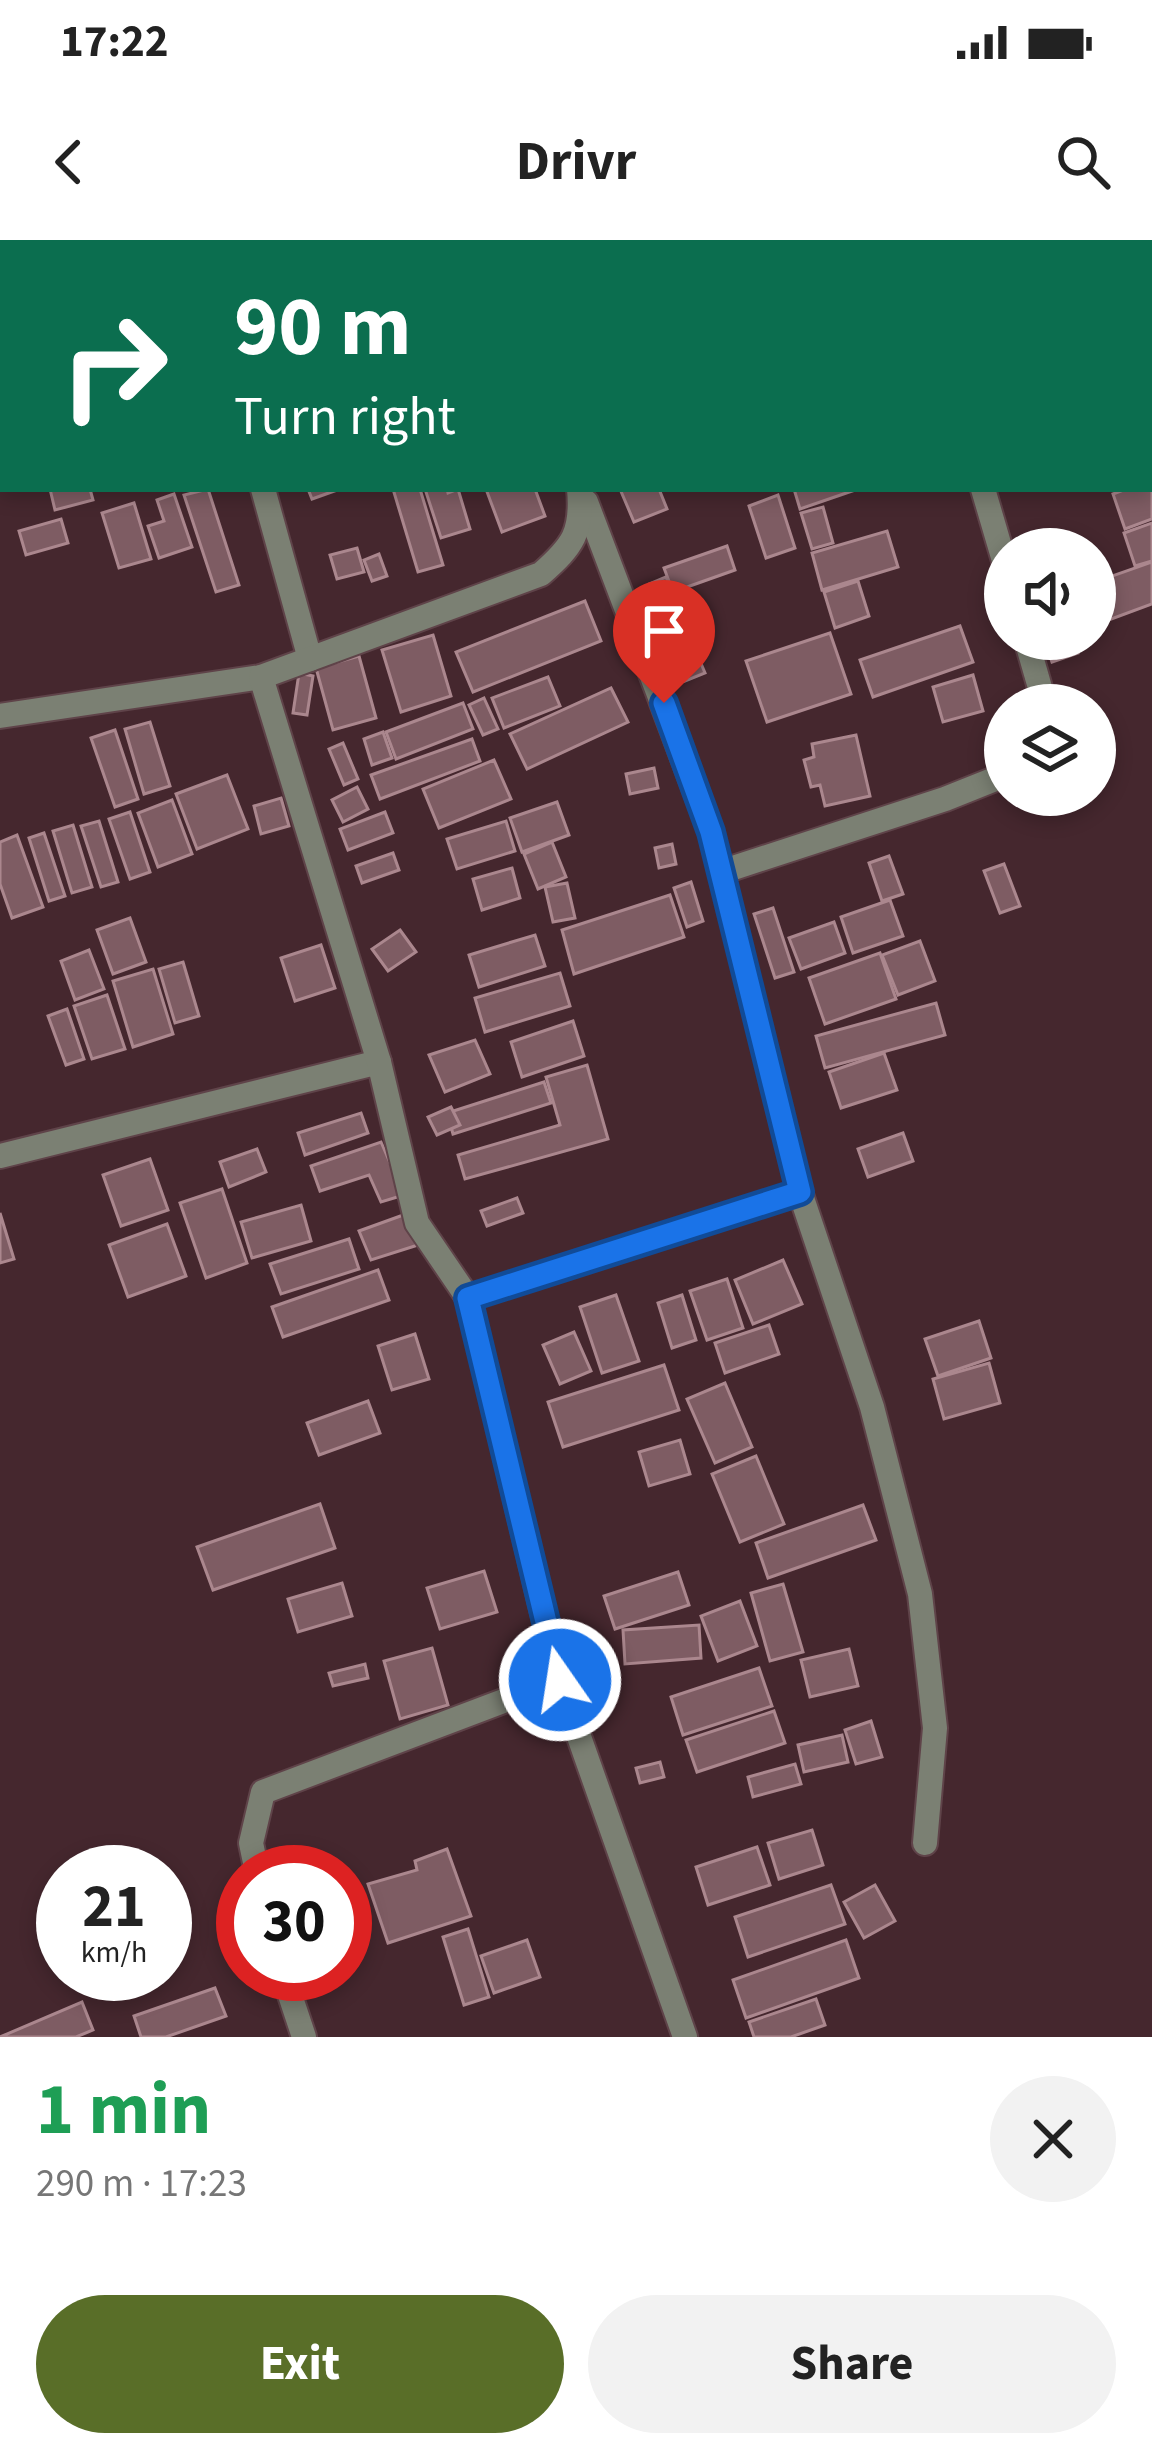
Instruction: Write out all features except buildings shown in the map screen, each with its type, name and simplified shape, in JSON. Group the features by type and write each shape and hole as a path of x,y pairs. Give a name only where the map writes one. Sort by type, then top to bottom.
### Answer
{"street":[{"path":"264,492 310,659"},
{"path":"0,716 261,677 541,574 568,550 582,519 579,492"},
{"path":"580,492 679,743 721,872 800,1192 872,1407 920,1594 935,1728 925,1843"},
{"path":"984,492 994,528"},
{"path":"261,677 379,1062 417,1223 468,1298 560,1680 685,2037"},
{"path":"721,872 984,784"},
{"path":"0,1156 379,1062"},
{"path":"468,1298 800,1192"},
{"path":"251,1845 262,1792 560,1680"},
{"path":"292,2001 304,2037"}],"route":[{"path":"560,1680 468,1298 800,1192 711,832 664,703"}]}
